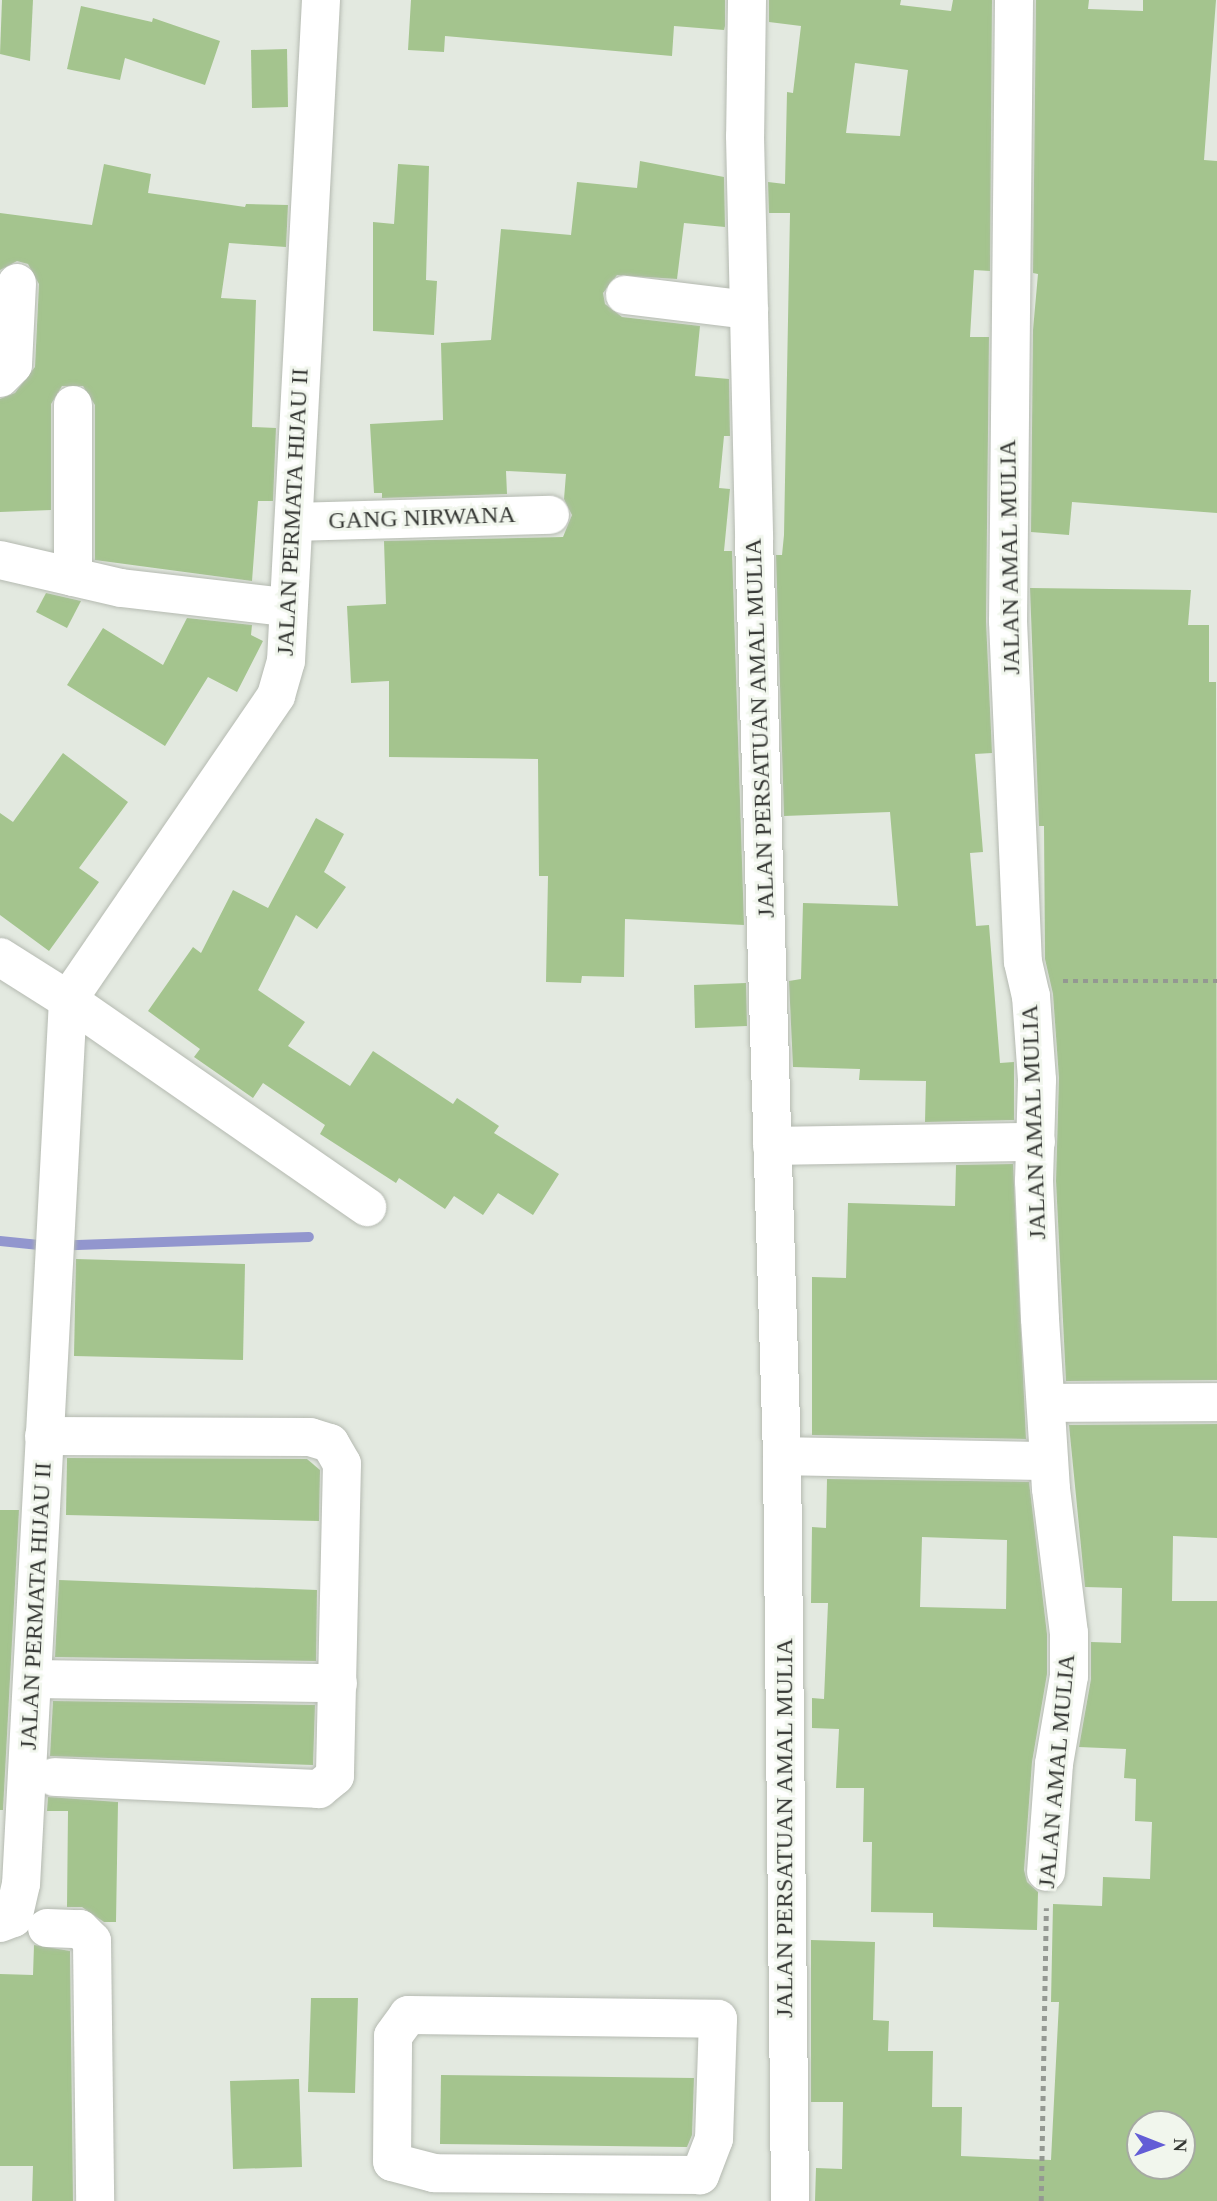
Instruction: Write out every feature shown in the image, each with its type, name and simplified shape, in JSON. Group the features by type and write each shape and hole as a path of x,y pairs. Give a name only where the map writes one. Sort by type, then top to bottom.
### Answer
{"street":[{"name":"JALAN PERMATA HIJAU II","path":"0,1923 13,1918 21,1884 68,1000 276,696 286,661 286,607 294,522 321,0"},
{"name":"JALAN PERSATUAN AMAL MULIA","path":"747,0 749,310 782,1456 790,2201"},
{"name":"JALAN AMAL MULIA","path":"1014,0 1008,621 1027,981 1037,1080 1035,1220 1049,1461 1069,1633 1069,1676 1054,1764 1046,1872"},
{"path":"0,378 13,365 17,283"},
{"path":"625,295 749,310"},
{"path":"73,404 73,577"},
{"name":"GANG NIRWANA","path":"294,522 550,514"},
{"path":"0,560 169,596 286,607"},
{"path":"0,957 68,1000 367,1207"},
{"path":"772,1146 1036,1142"},
{"path":"1046,1403 1217,1402"},
{"path":"44,1436 310,1437 330,1443 342,1464 335,1776 320,1788 54,1777"},
{"path":"782,1456 1049,1461"},
{"path":"34,1679 338,1683"},
{"path":"47,1928 80,1929 92,1941 95,2201"},
{"path":"408,2015 718,2019 714,2139 700,2175 433,2187 392,2162 393,2036 408,2015"}],"path":[{"path":"1027,981 1217,981"},
{"name":"JALAN AMAL MULIA","path":"1041,2201 1046,1872"}],"building":[{"path":"2,0 33,0 30,61 0,54"},
{"path":"411,0 725,0 725,26 724,30 674,26 672,56 445,36 444,52 408,50"},
{"path":"769,0 901,0 900,5 951,11 953,0 992,0 990,271 974,270 970,337 989,337 986,621 992,753 975,754 983,852 970,853 976,926 989,925 1000,1063 1014,1062 1014,1120 925,1122 926,1081 859,1080 860,1069 793,1067 789,981 801,979 803,903 898,906 890,812 784,816 776,555 782,555 784,535 790,213 769,213 768,182 785,184 787,92 793,93 801,26 769,22","holes":["855,63 908,70 900,136 846,133"]},
{"path":"1036,0 1089,0 1088,9 1143,11 1143,0 1216,0 1204,160 1217,161 1217,513 1072,502 1069,535 1031,532 1033,330 1038,274 1033,273"},
{"path":"81,6 152,22 153,18 220,41 205,85 125,58 120,80 67,69"},
{"path":"287,49 288,107 252,108 251,50"},
{"path":"640,161 724,177 725,227 684,223 677,279 617,275 603,293 605,304 622,317 700,326 695,376 729,379 730,436 724,436 719,488 730,489 724,551 732,551 744,925 625,919 624,977 582,976 581,983 546,982 548,876 539,876 538,759 389,757 389,681 351,683 347,606 386,604 384,541 563,537 572,515 564,499 566,474 506,471 507,494 382,498 382,493 374,493 370,424 443,420 441,343 491,340 501,229 571,235 577,182 637,188"},
{"path":"104,164 151,174 148,193 245,207 246,204 288,205 286,247 229,243 221,298 256,300 252,427 276,428 273,501 258,501 252,581 95,560 95,405 83,386 62,386 51,404 51,510 0,512 0,399 15,393 35,367 39,284 28,264 17,261 0,270 0,213 92,225"},
{"path":"398,164 429,166 426,280 437,281 434,335 373,331 373,222 394,224"},
{"path":"1030,588 1191,590 1188,625 1209,625 1209,682 1216,682 1217,1380 1066,1381 1056,1181 1059,1078 1053,994 1045,959 1044,826 1039,826"},
{"path":"46,593 81,601 67,628 36,612"},
{"path":"187,618 252,625 251,635 263,641 237,692 208,677 165,746 67,685 103,628 163,665"},
{"path":"63,753 128,802 79,868 99,882 49,951 0,915 0,813 13,822"},
{"path":"316,818 344,834 324,872 346,887 317,929 296,915 258,990 305,1022 288,1046 350,1086 373,1051 453,1104 457,1098 499,1126 494,1133 559,1174 533,1215 498,1193 483,1215 454,1196 445,1209 399,1178 396,1183 320,1134 325,1125 263,1083 253,1098 194,1057 200,1049 148,1011 193,947 201,953 233,890 268,908"},
{"path":"746,983 747,1026 695,1028 694,985"},
{"path":"1013,1164 1026,1439 812,1435 812,1277 846,1278 848,1203 955,1206 956,1165"},
{"path":"76,1259 245,1264 243,1360 74,1356"},
{"path":"1217,1424 1217,1538 1173,1536 1172,1601 1217,1601 1217,2201 815,2201 816,2168 842,2169 843,2102 811,2102 811,1940 875,1942 873,2020 889,2021 888,2051 933,2051 932,2107 962,2107 961,2156 1051,2160 1059,2002 1051,2002 1053,1904 1102,1906 1103,1877 1150,1879 1152,1822 1135,1821 1136,1779 1124,1778 1126,1749 1079,1747 1091,1679 1091,1642 1121,1643 1122,1588 1085,1587 1069,1425"},
{"path":"67,1458 307,1459 320,1470 319,1521 66,1515"},
{"path":"827,1479 1029,1482 1047,1634 1047,1674 1032,1762 1024,1870 1027,1882 1038,1892 1037,1930 933,1927 933,1913 871,1912 872,1842 863,1842 864,1788 836,1788 839,1729 812,1728 812,1698 824,1699 828,1603 811,1603 812,1527 826,1528","holes":["922,1537 1007,1540 1006,1609 920,1607"]},
{"path":"0,1510 19,1510 3,1810 0,1810"},
{"path":"59,1580 317,1590 316,1661 55,1657"},
{"path":"53,1701 315,1705 313,1765 50,1756"},
{"path":"48,1797 118,1802 116,1922 104,1922 82,1907 67,1907 68,1811 47,1811"},
{"path":"34,1945 70,1951 73,2201 32,2201 33,2166 0,2166 0,1974 33,1975"},
{"path":"311,1998 358,1998 355,2093 308,2092"},
{"path":"441,2075 694,2078 692,2135 687,2147 440,2144"},
{"path":"299,2079 302,2167 233,2169 230,2081"}],"waterway":[{"path":"0,1241 49,1246 309,1237"}]}
